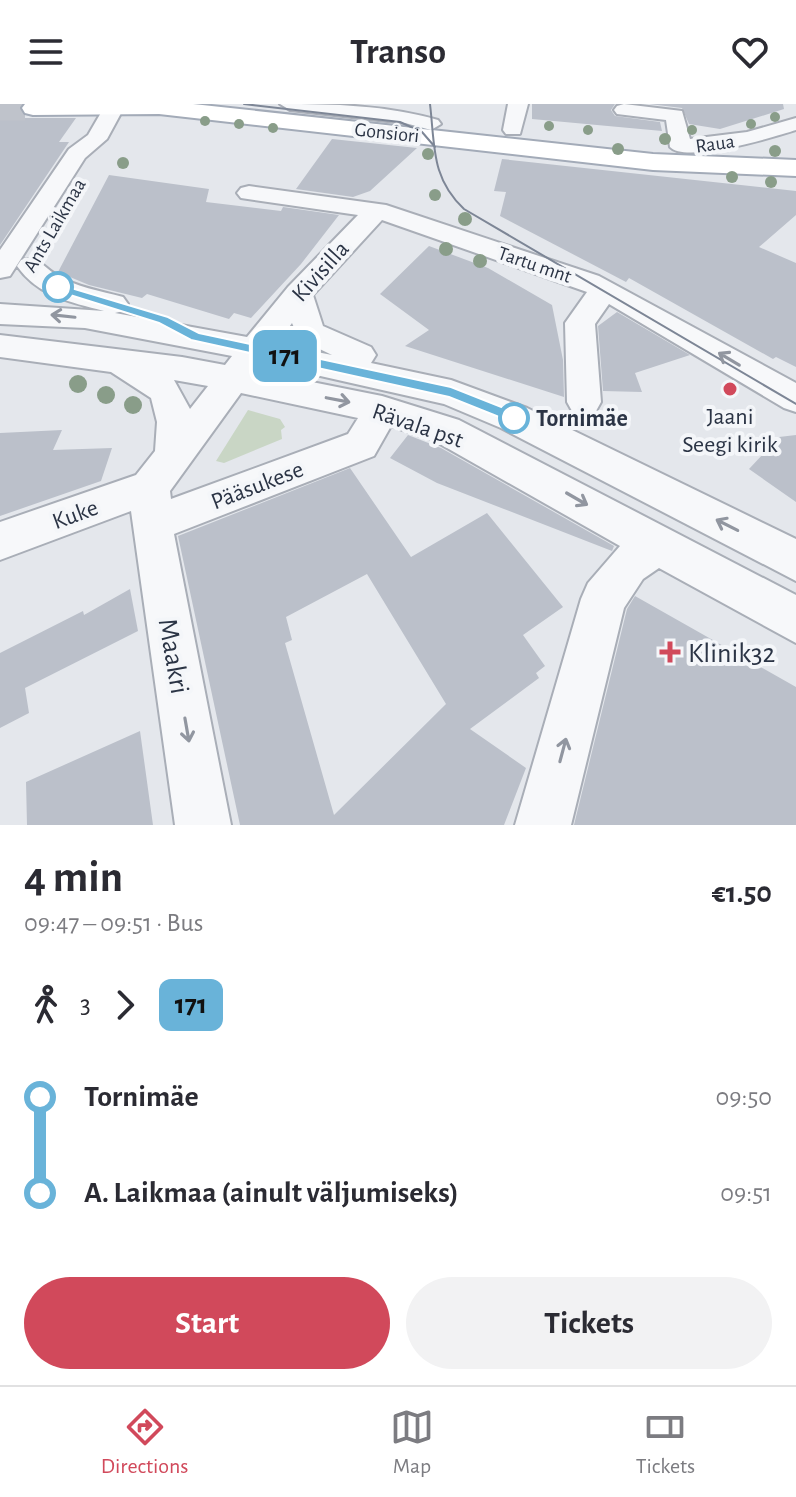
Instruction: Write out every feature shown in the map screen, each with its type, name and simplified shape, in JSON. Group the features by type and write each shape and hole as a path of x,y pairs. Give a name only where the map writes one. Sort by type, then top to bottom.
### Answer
{"main road":[{"name":"Gonsiori","path":"202,104 378,122 433,117 597,156 653,162 796,167"},
{"name":"Gonsiori","path":"33,108 115,105 182,109 627,148 690,150 796,167"},
{"path":"597,156 627,148"},
{"name":"Gonsiori","path":"690,150 741,165"}],"street":[{"path":"290,104 406,117 433,117"},
{"path":"518,104 520,139"},
{"name":"Ants Laikmaa","path":"0,270 17,254 95,153 96,139 115,105"},
{"path":"624,110 675,115 690,150"},
{"name":"Raua","path":"690,150 749,138 796,124"},
{"name":"Tartu mnt","path":"249,193 377,210 605,289 796,399"},
{"name":"Kivisilla","path":"157,494 234,379 298,294 377,210"},
{"path":"17,254 36,275 55,286 164,320 195,337"},
{"name":"Ants Laikmaa","path":"0,305 16,293 17,254"},
{"path":"584,402 580,323 605,289"},
{"path":"298,294 310,332 322,340 451,393"},
{"name":"Rävala pst","path":"0,314 85,318 195,337 451,393 514,418 796,561"},
{"name":"Rävala pst","path":"2,345 234,379 382,409 446,430 796,620"},
{"name":"Maakri","path":"103,358 146,375 160,385 171,399 176,420 157,494 203,825"},
{"name":"Pääsukese","path":"157,494 361,445 382,409"},
{"path":"157,494 298,455"},
{"name":"Kuke","path":"0,541 157,494"},
{"path":"543,825 604,599 628,565 656,545"}],"green space":[{"path":"248,410 280,419 285,427 281,430 282,439 224,463 216,461"}],"building":[{"path":"0,104 21,104 19,110 25,118 76,118 59,142 69,142 0,245"},
{"path":"532,104 615,104 611,110 615,116 660,122 662,131 532,119"},
{"path":"649,104 783,104 784,109 720,129 689,124 682,108"},
{"path":"332,139 417,148 370,191 353,197 296,189"},
{"path":"502,159 796,191 796,215 759,247 796,263 796,367 776,357 773,359 629,278 626,282 500,216 506,192 494,191"},
{"path":"109,175 209,189 206,202 281,211 283,207 339,215 301,264 251,318 234,313 229,319 147,294 142,298 89,285 58,272"},
{"path":"429,246 488,268 552,305 563,360 564,397 405,346 429,330 380,294"},
{"path":"617,312 690,355 635,373 642,392 603,391 598,326"},
{"path":"62,430 53,450 112,448 101,481 0,516 0,433"},
{"path":"408,435 441,448 614,546 612,551 437,483 390,458"},
{"path":"796,435 796,502 749,469 779,437"},
{"path":"350,468 411,557 487,513 563,607 523,635 545,666 536,673 539,678 470,729 526,768 504,825 240,825 178,536","holes":["367,574 446,704 334,815 285,643 292,640 286,617"]},
{"path":"130,589 138,631 25,688 29,713 0,728 0,653 83,611 84,615"},
{"path":"635,596 796,687 796,825 574,825 627,609"},
{"path":"140,731 153,825 27,825 26,782"}],"tunnel":[{"path":"0,108 33,108"}],"tram line":[{"path":"244,104 400,122 422,132 434,146"},
{"path":"430,104 434,146"},
{"path":"434,146 445,185 464,209 796,404"}],"bus line":[{"name":"171","path":"58,287 164,320 195,337 451,393 514,418"}],"place":[{"name":"Jaani Seegi kirik","path":"730,389"},
{"name":"Tornimäe","path":"514,418"},
{"name":"Klinik32","path":"670,652"}]}
